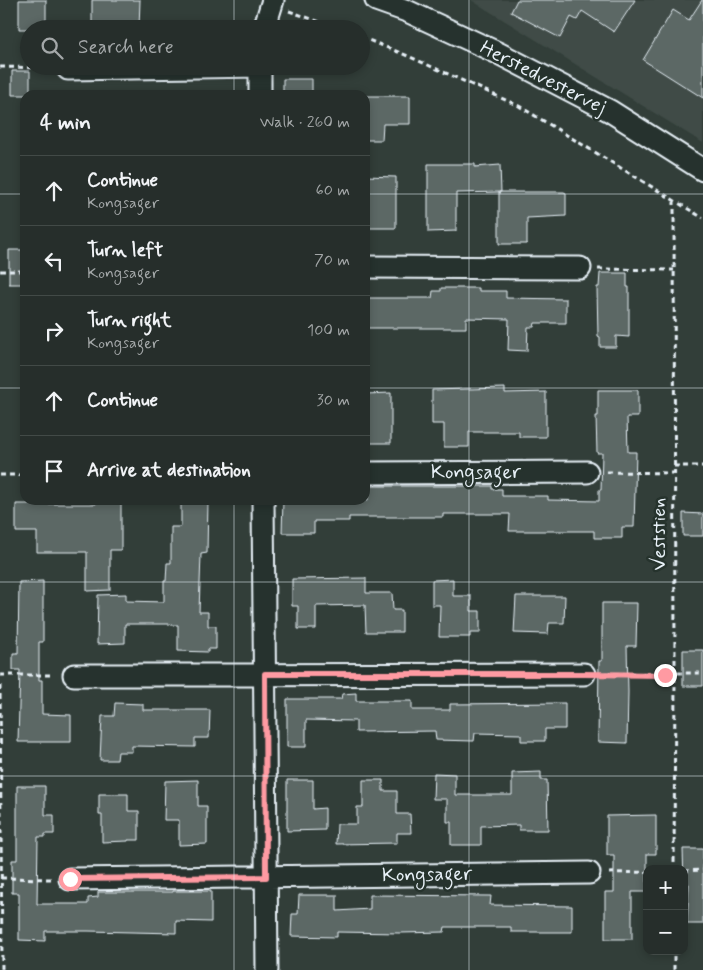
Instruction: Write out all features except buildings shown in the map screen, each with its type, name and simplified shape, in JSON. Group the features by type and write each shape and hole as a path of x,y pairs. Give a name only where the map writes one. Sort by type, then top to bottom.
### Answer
{"street":[{"name":"Herstedvestervej","path":"376,0 407,11 500,54 602,106 703,170"},
{"path":"267,20 272,3"},
{"path":"260,75 260,90"},
{"path":"370,267 580,268"},
{"name":"Kongsager","path":"370,473 587,472"},
{"path":"263,505 268,970"},
{"path":"74,676 584,674"},
{"name":"Kongsager","path":"70,879 589,873"}],"path":[{"path":"272,3 316,20"},
{"path":"370,41 519,106 703,218"},
{"path":"0,67 20,68"},
{"name":"Veststien","path":"674,200 674,865"},
{"path":"580,268 674,270"},
{"path":"0,271 20,271"},
{"path":"674,466 703,466"},
{"path":"587,472 674,474"},
{"path":"0,475 20,475"},
{"path":"584,674 665,675 703,673"},
{"path":"0,675 74,676"},
{"path":"0,685 2,970"},
{"path":"688,871 703,870"},
{"path":"589,873 643,872"},
{"path":"0,878 70,879"},
{"path":"674,955 674,970"}],"shaded area":[{"path":"471,0 703,0 703,143"}],"route":[{"path":"70,879 266,877 265,674 665,675"}]}
